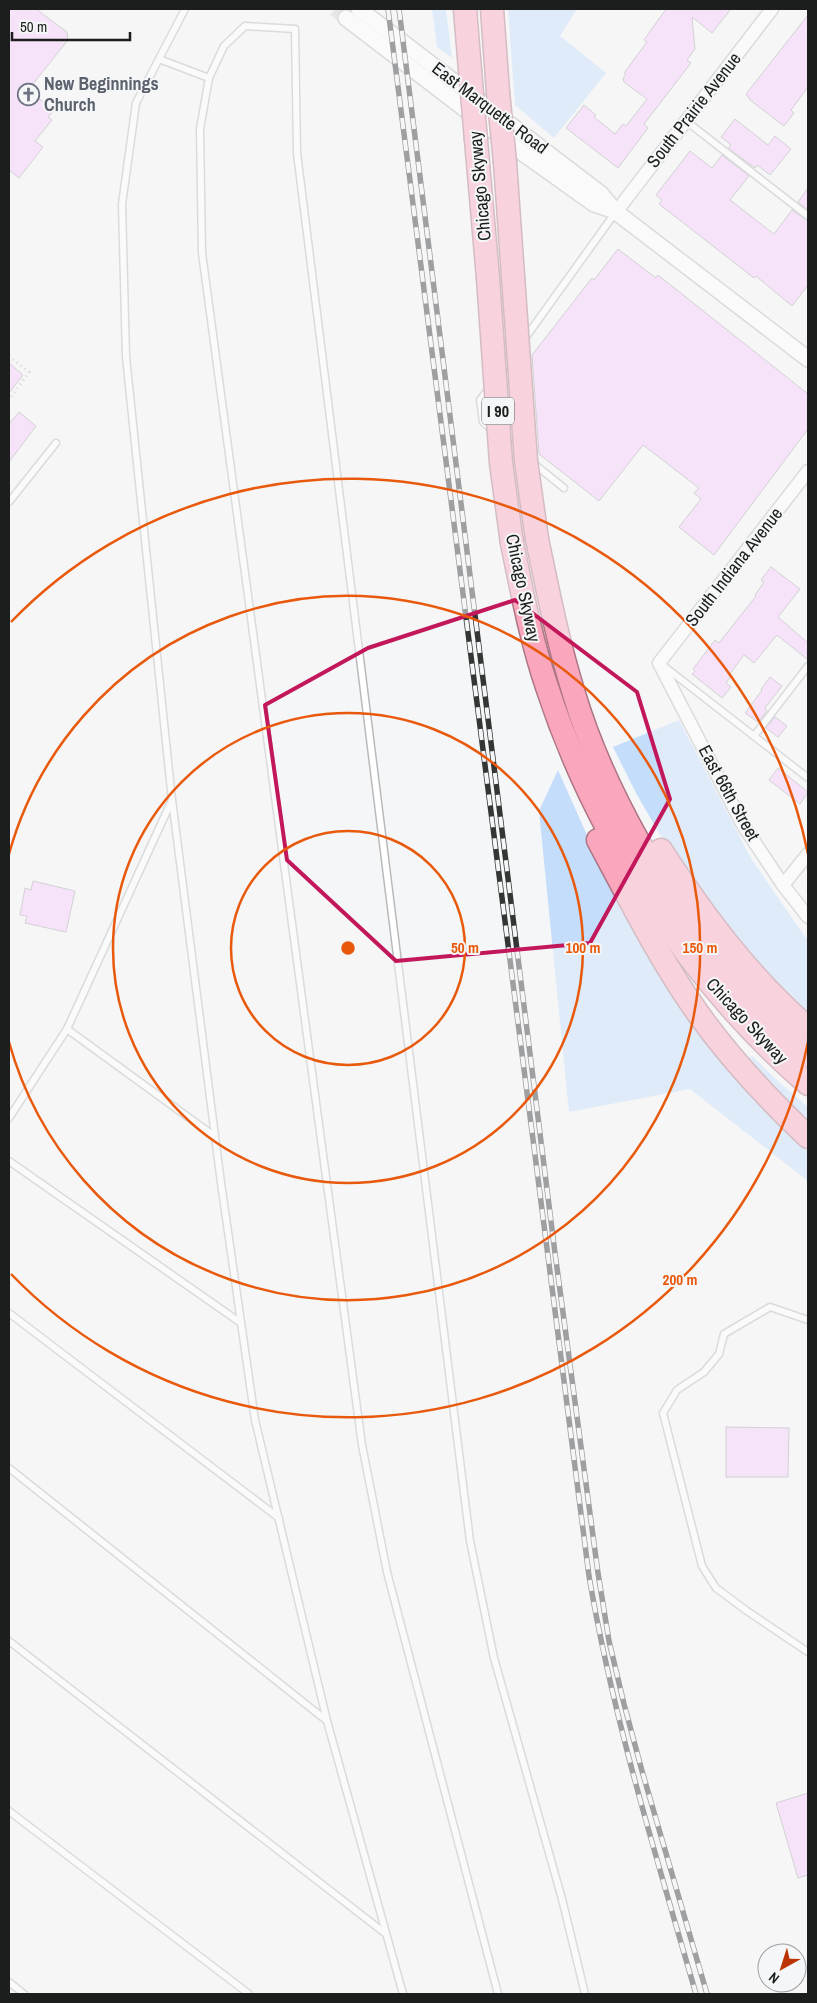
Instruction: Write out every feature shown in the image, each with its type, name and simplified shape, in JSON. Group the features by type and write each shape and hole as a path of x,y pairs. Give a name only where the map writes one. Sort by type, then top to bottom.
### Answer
{"highway":[{"name":"Chicago Skyway","path":"465,9 488,278 501,463 512,543 528,621 546,686 570,749 623,855 652,903 695,965 738,1016 808,1084"},
{"name":"Chicago Skyway","path":"492,9 526,461 537,539 552,611 574,695 609,784 644,850 677,905 724,968 765,1015 808,1056"},
{"path":"570,749 587,816 597,839 666,965 697,1013 735,1060 778,1109 808,1137"},
{"path":"609,784 645,825 697,905 738,957 791,1013 808,1028"}],"street":[{"name":"East Marquette Road","path":"359,9 601,194 616,212 808,359"},
{"name":"South Prairie Avenue","path":"616,212 772,9"},
{"name":"East Marquette Road","path":"346,18 521,152 594,204 616,212"},
{"name":"South Indiana Avenue","path":"659,663 808,471"},
{"name":"East 66th Street","path":"659,663 743,825 783,885 808,917"},
{"path":"783,885 808,854"}],"lane":[{"path":"185,9 136,103 122,204 126,357 172,800 214,1136 255,1420 327,1721 403,1994"},
{"path":"498,1994 387,1572 362,1445 202,253 200,130 209,78 224,46 245,26 295,29 296,153 470,1541 494,1658 559,1890 585,1994"},
{"path":"159,59 209,78"},
{"path":"686,121 808,216"},
{"path":"510,360 616,212"},
{"path":"504,368 480,400 483,422 505,440"},
{"path":"9,502 56,442"},
{"path":"520,452 564,488"},
{"path":"659,663 808,778"},
{"path":"754,736 808,666"},
{"path":"9,1118 67,1029 172,800"},
{"path":"67,1029 214,1136"},
{"path":"9,1161 241,1323"},
{"path":"808,1320 770,1307 724,1334 719,1354 704,1372 677,1390 663,1413 702,1566 716,1588 808,1652"},
{"path":"9,1313 278,1518"},
{"path":"9,1468 327,1721"},
{"path":"9,1641 386,1934"},
{"path":"9,1810 249,1994"},
{"path":"9,1982 24,1994"}],"path":[{"path":"9,356 29,372 9,400"}],"highlighted area":[{"path":"515,600 637,692 670,799 590,943 396,961 287,860 265,705 368,648"}],"shaded area":[{"path":"432,9 446,9 452,58 437,47"},
{"path":"508,9 577,9 560,36 606,73 554,138 515,105"},
{"path":"679,720 752,860 808,941 808,1012 753,958 667,847 636,793 613,747"},
{"path":"558,770 595,853 690,1020 723,1064 756,1102 808,1152 808,1181 690,1089 569,1112 539,811"},
{"path":"752,1056 808,1107 808,1123 764,1079 748,1059"}],"building":[{"name":"New Beginnings Church","path":"9,9 36,9 67,32 68,40 28,90 54,110 48,117 52,120 35,141 43,147 19,178 9,170"},
{"path":"666,9 731,9 712,33 692,17 695,49 687,60 691,63 644,124 648,128 618,168 566,128 584,105 596,115 594,117 615,134 623,124 626,126 647,99 624,82 623,78 626,75 624,73 647,42 644,40"},
{"path":"808,15 808,87 791,110 794,113 784,126 750,100 746,94"},
{"path":"735,119 768,145 775,136 791,149 770,175 757,165 755,168 728,148 731,145 721,137"},
{"path":"690,151 712,168 722,155 749,176 730,200 774,234 792,210 808,221 808,285 792,306 756,276 754,278 659,204 662,200 656,195"},
{"path":"808,188 808,210 798,202"},
{"path":"618,249 656,278 658,275 808,394 808,429 714,555 679,527 701,499 694,493 699,488 643,445 599,501 539,454 532,355 592,278 594,280"},
{"path":"9,363 23,375 9,393"},
{"path":"19,412 36,426 9,462 9,424"},
{"path":"771,567 800,589 778,617 808,643 808,660 777,635 754,663 744,655 729,675 730,677 726,683 731,687 722,698 692,674 695,671 693,669 715,640 719,643 756,596 764,582 761,580"},
{"path":"770,677 782,686 765,708 767,711 758,722 745,713"},
{"path":"775,717 787,726 778,737 766,728"},
{"path":"778,768 808,792 800,804 769,780"},
{"path":"33,881 75,891 66,932 25,923 27,916 20,915 25,888 31,890"},
{"path":"726,1427 789,1428 788,1477 726,1477"},
{"path":"808,1793 808,1875 798,1878 776,1803"}],"tunnel":[{"path":"335,9 346,18"}],"railway":[{"path":"388,9 589,1576 610,1682 636,1787 696,1994"},
{"path":"399,9 555,1253 598,1573 609,1641 624,1704 707,1994"}],"place":[{"name":"New Beginnings Church","path":"28,94"}]}
